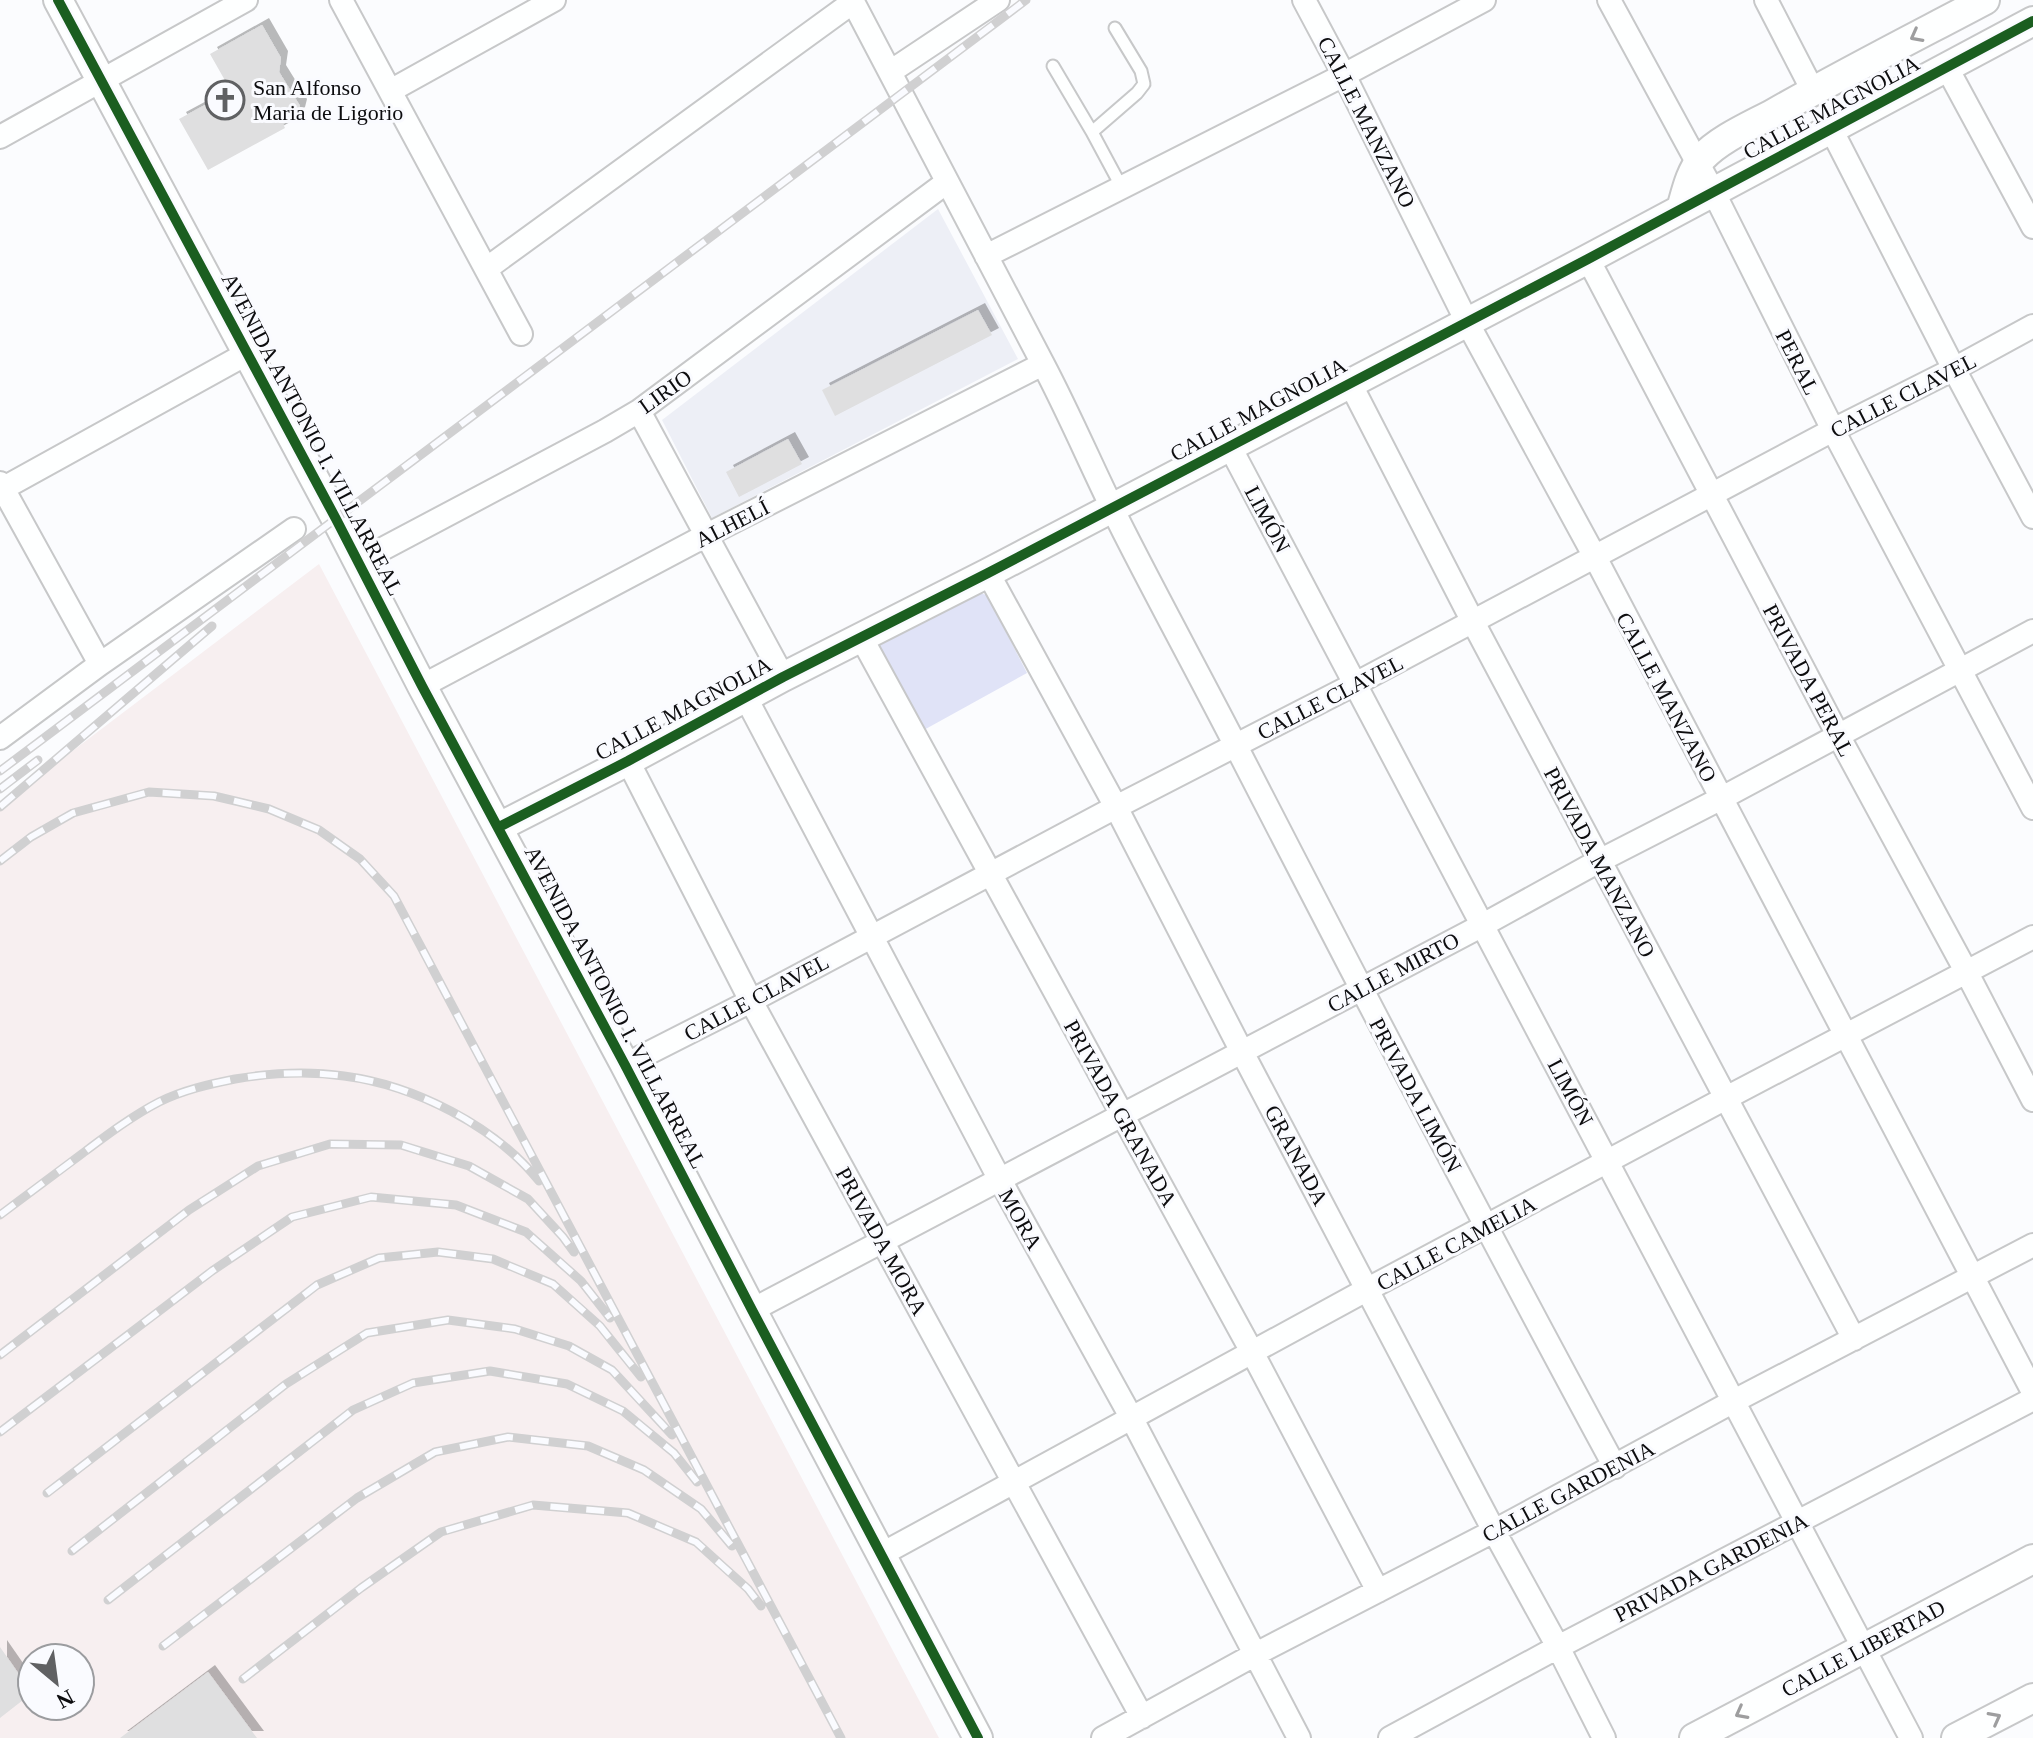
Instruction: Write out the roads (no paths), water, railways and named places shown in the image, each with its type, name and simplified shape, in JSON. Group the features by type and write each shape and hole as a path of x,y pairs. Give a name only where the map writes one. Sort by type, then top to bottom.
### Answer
{"street":[{"name":"AVENIDA ANTONIO I. VILLARREAL","path":"58,0 625,1065 978,1738"},
{"path":"0,137 246,0"},
{"path":"341,0 521,334"},
{"path":"390,91 554,0"},
{"path":"890,72 998,0"},
{"name":"CALLE MANZANO","path":"1304,0 1467,322 1595,557 2033,1392"},
{"path":"986,256 1344,75 1484,0"},
{"name":"PERAL","path":"1609,0 1714,193 1833,430 2033,808"},
{"path":"1766,0 1813,91"},
{"name":"CALLE MAGNOLIA","path":"1681,209 1698,164 1720,144 1985,0"},
{"path":"486,269 852,1"},
{"name":"PRIVADA LIMÓN","path":"852,1 1071,418 1113,507 1360,989 1615,1467"},
{"name":"CALLE MAGNOLIA","path":"499,827 1714,193 2033,21"},
{"path":"1947,68 2033,227"},
{"path":"1831,129 2033,517"},
{"name":"LIRIO","path":"358,562 639,411 947,182"},
{"name":"PRIVADA PERAL","path":"1588,259 2033,1100"},
{"name":"CALLE CLAVEL","path":"625,1065 2033,326"},
{"path":"100,664 1,487 248,353"},
{"name":"ALHELÍ","path":"422,686 705,536 1043,364"},
{"name":"PRIVADA MANZANO","path":"1350,383 1473,622 1854,1339"},
{"path":"639,411 783,677"},
{"name":"LIMÓN","path":"1230,447 1911,1738"},
{"path":"0,738 294,529"},
{"name":"GRANADA","path":"988,573 1116,807 1604,1738"},
{"name":"CALLE MIRTO","path":"752,1310 2033,631"},
{"name":"PRIVADA GRANADA","path":"861,637 1252,1352 1378,1591"},
{"name":"MORA","path":"746,698 1299,1738"},
{"name":"PRIVADA MORA","path":"628,761 751,1001 1142,1717"},
{"name":"CALLE CAMELIA","path":"882,1554 1368,1289 2033,937"},
{"name":"CALLE GARDENIA","path":"1103,1738 1254,1655 2033,1245"},
{"name":"PRIVADA GARDENIA","path":"1390,1738 2033,1399"},
{"name":"CALLE LIBERTAD","path":"1694,1738 2033,1559"},
{"path":"1956,1738 2033,1698"}],"lane":[{"path":"1092,132 1144,84 1141,71 1115,28"},
{"path":"1053,66 1121,186"}],"railway":[{"path":"0,771 1026,0"},
{"path":"0,807 212,626"},
{"path":"0,789 38,760"},
{"path":"0,861 31,837 73,813 149,792 214,796 269,809 319,830 360,859 394,896 841,1738"},
{"path":"0,1215 110,1133 159,1102 206,1085 276,1074 344,1076 398,1088 451,1111 476,1126 521,1161 539,1181"},
{"path":"0,1355 189,1210 258,1166 330,1144 401,1145 469,1166 528,1199 574,1252"},
{"path":"0,1432 212,1271 292,1217 371,1197 456,1205 526,1232 581,1281 610,1318"},
{"path":"47,1493 317,1285 379,1258 438,1252 493,1259 553,1284 600,1326 641,1377"},
{"path":"72,1551 286,1384 367,1333 448,1320 515,1329 569,1346 612,1370 672,1435"},
{"path":"108,1600 353,1410 413,1383 490,1371 567,1384 623,1411 674,1453 697,1482"},
{"path":"163,1646 357,1498 435,1452 508,1437 588,1446 644,1470 701,1509 732,1546"},
{"path":"243,1679 361,1588 441,1532 533,1505 628,1513 696,1542 748,1589 761,1606"}],"place":[{"name":"San Alfonso Maria de Ligorio","path":"225,100"}]}
